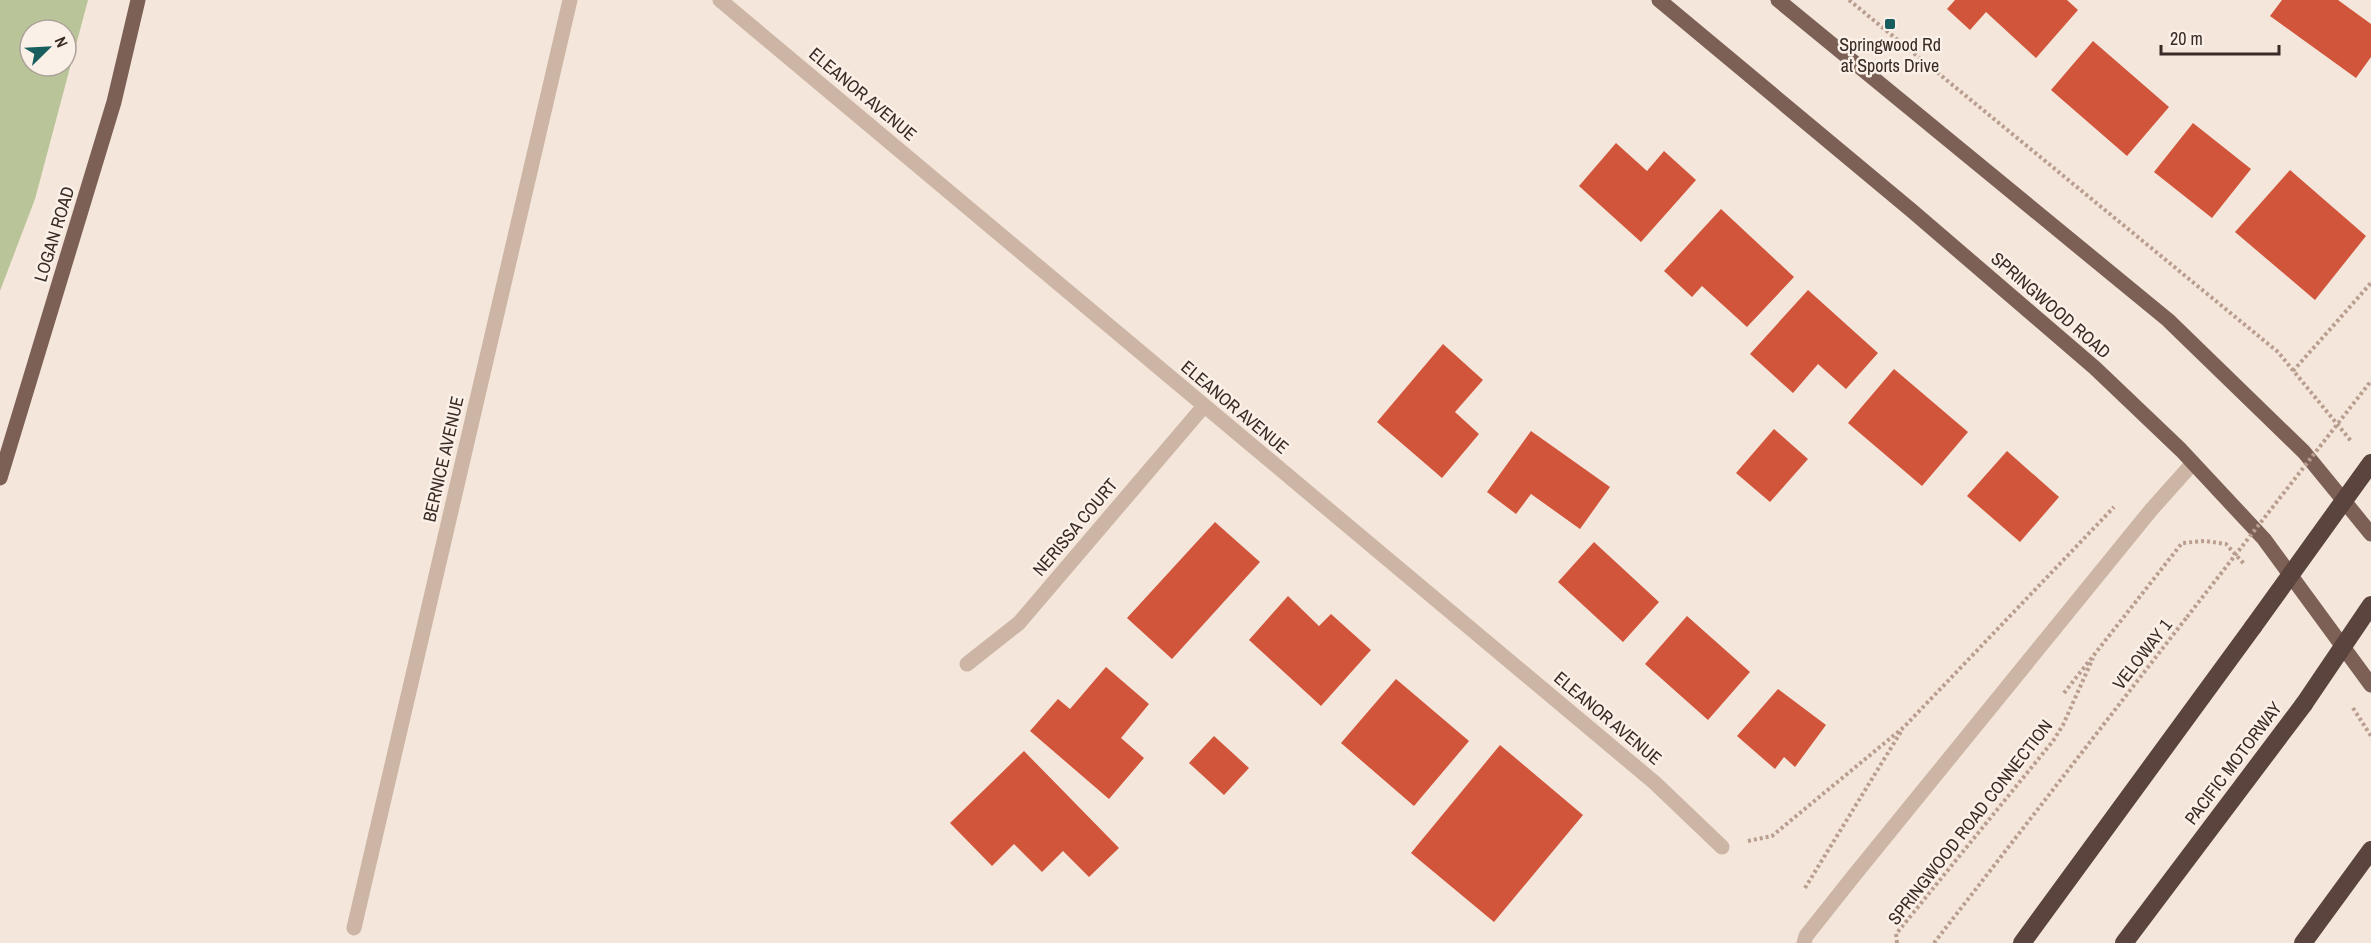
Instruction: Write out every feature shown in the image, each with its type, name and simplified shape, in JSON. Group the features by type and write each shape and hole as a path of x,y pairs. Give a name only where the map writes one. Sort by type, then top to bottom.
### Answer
{"highway":[{"path":"2022,943 2371,463"},
{"name":"PACIFIC MOTORWAY","path":"2124,943 2304,704 2371,605"},
{"path":"2303,943 2371,850"}],"main road":[{"name":"LOGAN ROAD","path":"0,478 111,113 138,0"},
{"name":"SPRINGWOOD ROAD","path":"1659,0 1911,210 2095,368 2193,463 2264,539 2371,685"},
{"path":"1778,0 2168,320 2304,452 2371,534"}],"street":[{"name":"BERNICE AVENUE","path":"354,928 570,0"},
{"name":"ELEANOR AVENUE","path":"720,0 1655,783 1722,847"},
{"name":"NERISSA COURT","path":"967,664 1019,623 1204,406"},
{"path":"1804,943 1806,936 1852,878 2083,592 2193,463"}],"path":[{"path":"1849,0 2278,352 2357,448"},
{"path":"2293,371 2371,283"},
{"name":"VELOWAY 1","path":"1934,943 2371,381"},
{"path":"1722,847 1772,836 1904,727 2115,506"},
{"path":"2064,693 2182,543"},
{"name":"SPRINGWOOD ROAD CONNECTION","path":"1897,943 1896,934 2053,741 2063,725 2096,652"},
{"path":"1801,895 1904,727"}],"green space":[{"path":"0,0 88,0 78,38 78,18 18,18 18,78 67,78 35,199 0,291"}],"building":[{"path":"1955,0 2067,0 2078,10 2036,58 1986,12 1970,30 1947,9"},
{"path":"2282,0 2338,0 2371,24 2371,57 2356,78 2270,16"},
{"path":"2093,41 2169,107 2127,156 2051,90"},
{"path":"2193,123 2251,169 2212,218 2154,172"},
{"path":"1616,143 1647,171 1664,151 1696,180 1641,242 1579,186"},
{"path":"2290,170 2366,236 2315,300 2235,232"},
{"path":"1721,209 1794,277 1747,327 1702,286 1692,297 1664,271"},
{"path":"1808,290 1878,353 1846,389 1818,364 1793,393 1750,354"},
{"path":"1443,344 1483,380 1455,412 1479,434 1442,478 1377,422"},
{"path":"1894,369 1968,432 1922,486 1848,423"},
{"path":"1774,429 1808,459 1770,502 1736,473"},
{"path":"1531,431 1610,487 1580,529 1531,494 1516,514 1487,492"},
{"path":"2007,451 2059,497 2020,542 1967,496"},
{"path":"1215,522 1260,562 1172,659 1127,618"},
{"path":"1594,542 1659,602 1623,642 1558,582"},
{"path":"1288,596 1319,626 1331,614 1371,650 1321,706 1249,640"},
{"path":"1687,616 1750,672 1708,720 1645,664"},
{"path":"1106,667 1149,704 1121,738 1144,758 1109,799 1030,731 1058,699 1070,709"},
{"path":"1396,679 1469,741 1414,806 1341,743"},
{"path":"1778,689 1826,725 1795,767 1784,757 1775,769 1737,736"},
{"path":"1214,736 1249,768 1224,795 1189,763"},
{"path":"1500,745 1583,815 1494,922 1411,853"},
{"path":"1024,751 1119,848 1089,877 1063,851 1042,872 1014,844 992,866 950,823"}],"place":[{"name":"Springwood Rd at Sports Drive","path":"1890,24"}]}
